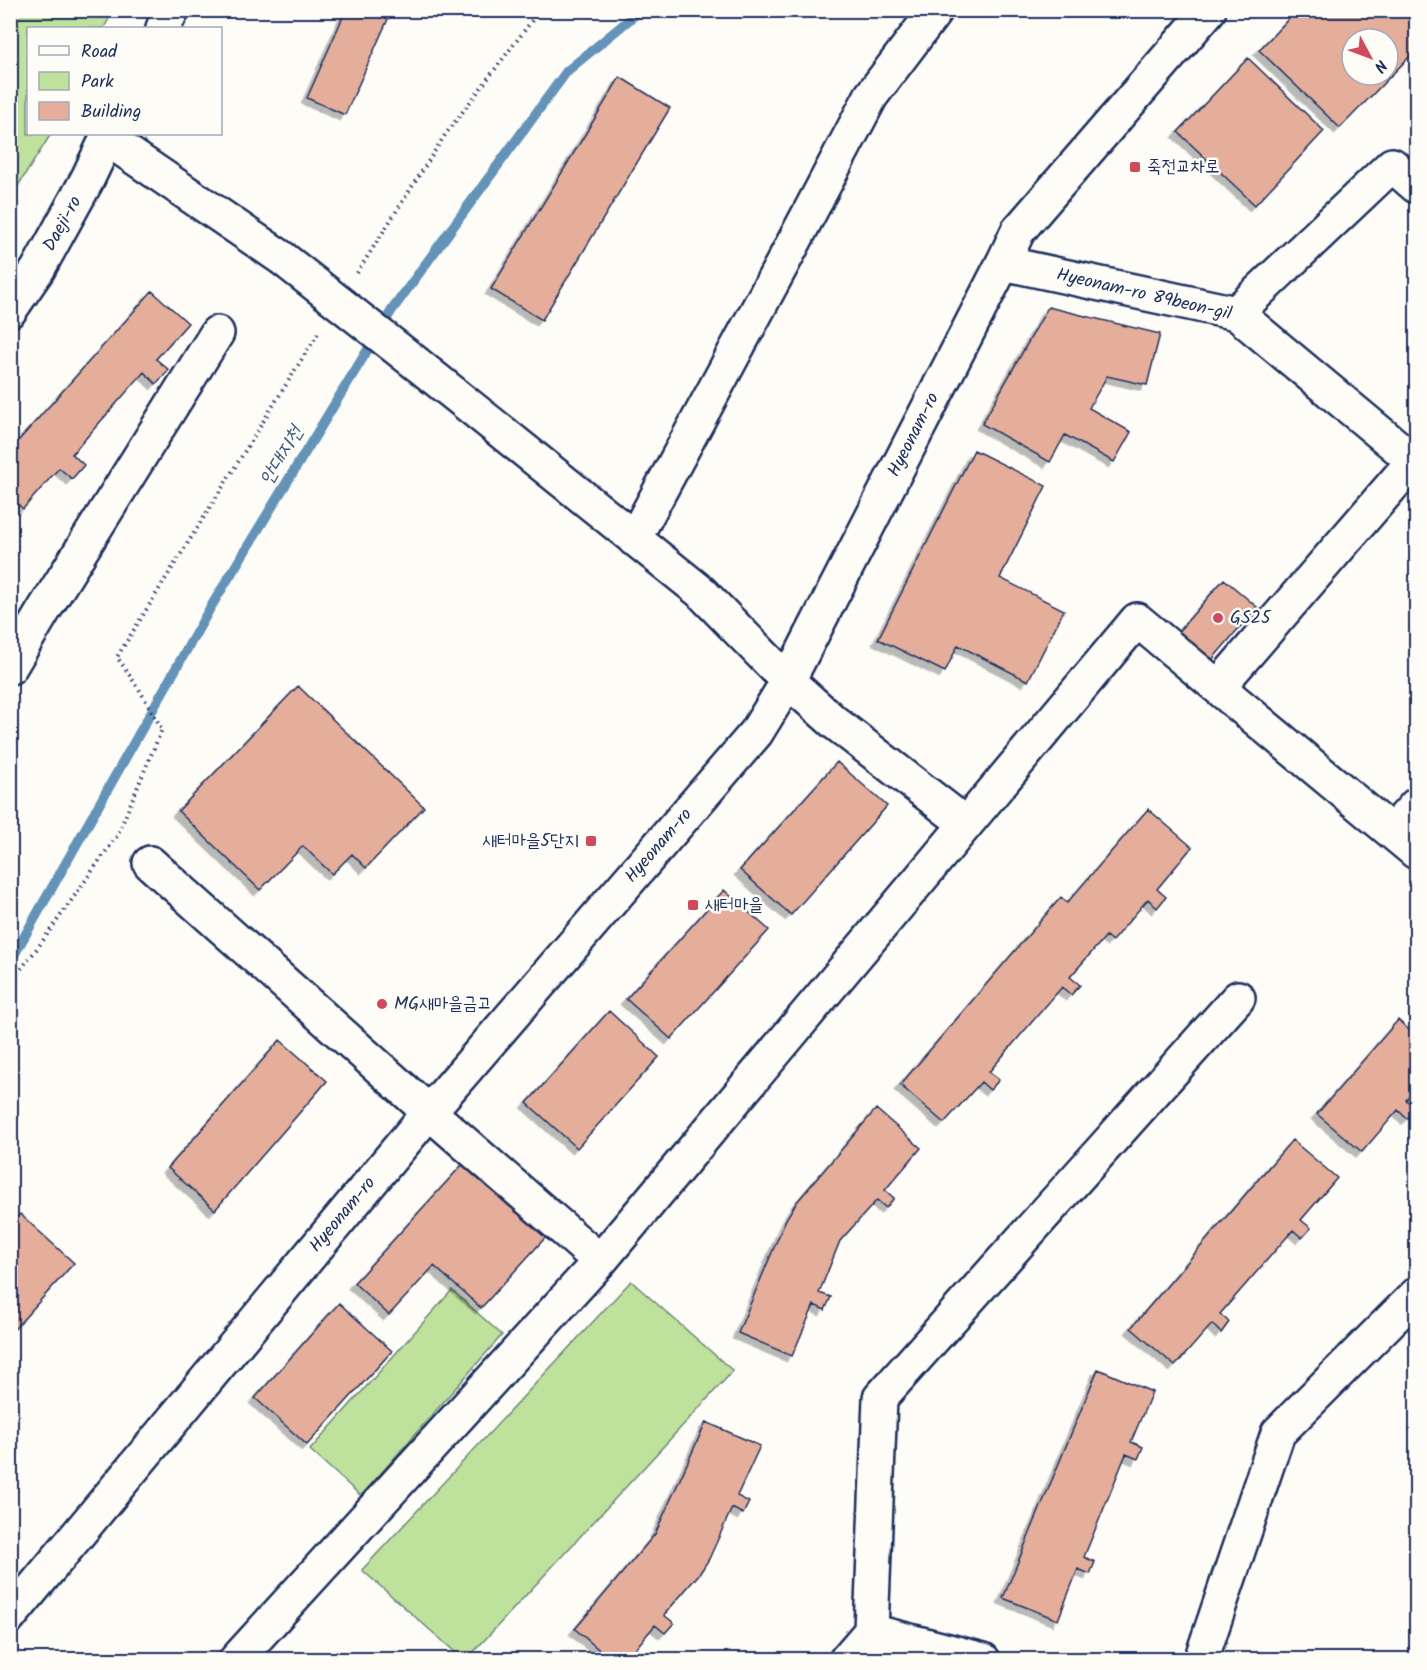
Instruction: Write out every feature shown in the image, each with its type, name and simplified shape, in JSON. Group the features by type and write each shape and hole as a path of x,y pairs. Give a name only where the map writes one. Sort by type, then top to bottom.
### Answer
{"street":[{"path":"164,27 172,10"},
{"path":"634,538 781,268 871,96 936,10"},
{"name":"Hyeonam-ro","path":"10,1616 429,1112 756,733 788,681 1018,231 1209,10"},
{"path":"108,136 282,258 634,538 701,592 788,681 834,722 966,824"},
{"name":"Daeji-ro","path":"10,310 38,269 87,180 108,136"},
{"path":"1236,313 1392,165 1416,186"},
{"name":"Hyeonam-ro 89beon-gil","path":"1003,262 1236,313 1415,460 1218,687"},
{"path":"10,668 217,333"},
{"path":"236,1659 600,1261 1137,620 1404,842 1416,805"},
{"path":"150,863 600,1261"},
{"path":"846,1659 871,1631 880,1398 1238,998"},
{"path":"1201,1659 1278,1433 1416,1296"},
{"path":"871,1631 983,1659"}],"path":[{"path":"10,983 117,836 162,729 117,657"}],"green space":[{"path":"11,10 113,11 105,27 27,27 27,135 50,135 11,197"},
{"path":"631,1281 733,1371 467,1659 463,1659 362,1570"},
{"path":"452,1290 502,1335 361,1496 310,1450"}],"building":[{"path":"346,10 392,10 345,115 307,98"},
{"path":"1297,10 1416,10 1416,50 1400,66 1400,27 1340,27 1340,87 1380,87 1340,128 1259,50"},
{"path":"1248,58 1324,131 1255,205 1178,132"},
{"path":"620,77 670,108 542,320 491,289"},
{"path":"152,291 188,323 156,359 169,370 156,384 144,372 72,454 84,465 72,479 59,468 23,509 10,497 10,450"},
{"path":"1048,307 1160,334 1147,385 1107,376 1089,408 1131,432 1114,462 1065,435 1050,462 982,424"},
{"path":"974,450 1046,486 1000,578 1064,610 1028,681 958,645 945,672 878,639"},
{"path":"1224,579 1257,607 1210,662 1177,633"},
{"path":"298,686 424,807 366,868 352,854 332,874 303,846 260,890 178,811"},
{"path":"837,762 887,806 791,915 740,870"},
{"path":"1148,809 1192,847 1157,889 1166,897 1157,908 1148,899 1112,941 1106,936 1070,977 1080,985 1071,995 1062,987 989,1072 999,1080 990,1090 981,1082 944,1123 900,1085 1061,897 1067,903"},
{"path":"724,890 769,930 671,1039 626,999"},
{"path":"609,1011 659,1057 577,1148 527,1103"},
{"path":"1398,1020 1416,1036 1416,1089 1406,1100 1416,1109 1407,1119 1398,1110 1362,1152 1317,1114"},
{"path":"280,1040 327,1081 215,1210 168,1168"},
{"path":"876,1109 921,1148 885,1190 894,1198 886,1208 877,1200 840,1241 819,1293 831,1297 825,1310 814,1305 792,1356 738,1333 786,1219 796,1203"},
{"path":"1292,1140 1337,1178 1301,1220 1311,1228 1302,1238 1293,1230 1220,1314 1229,1322 1221,1333 1212,1324 1175,1366 1131,1328"},
{"path":"473,1153 555,1227 481,1308 434,1266 389,1315 354,1283"},
{"path":"20,1214 74,1263 10,1334 10,1224"},
{"path":"339,1303 392,1351 307,1445 255,1398"},
{"path":"1098,1369 1152,1392 1131,1442 1143,1447 1138,1459 1126,1454 1084,1557 1095,1562 1090,1574 1078,1569 1058,1620 1003,1598"},
{"path":"706,1422 760,1446 737,1496 749,1502 743,1514 732,1508 709,1559 664,1615 674,1623 665,1633 655,1625 626,1660 611,1660 575,1629 655,1534"}],"waterway":[{"name":"안대지천","path":"10,962 209,610 392,310 567,71 641,10"}],"place":[{"name":"죽전교차로","path":"1135,167"},
{"name":"GS25","path":"1218,618"},
{"name":"새터마을5단지","path":"591,841"},
{"name":"새터마을","path":"693,905"},
{"name":"MG새마을금고","path":"382,1004"}]}
